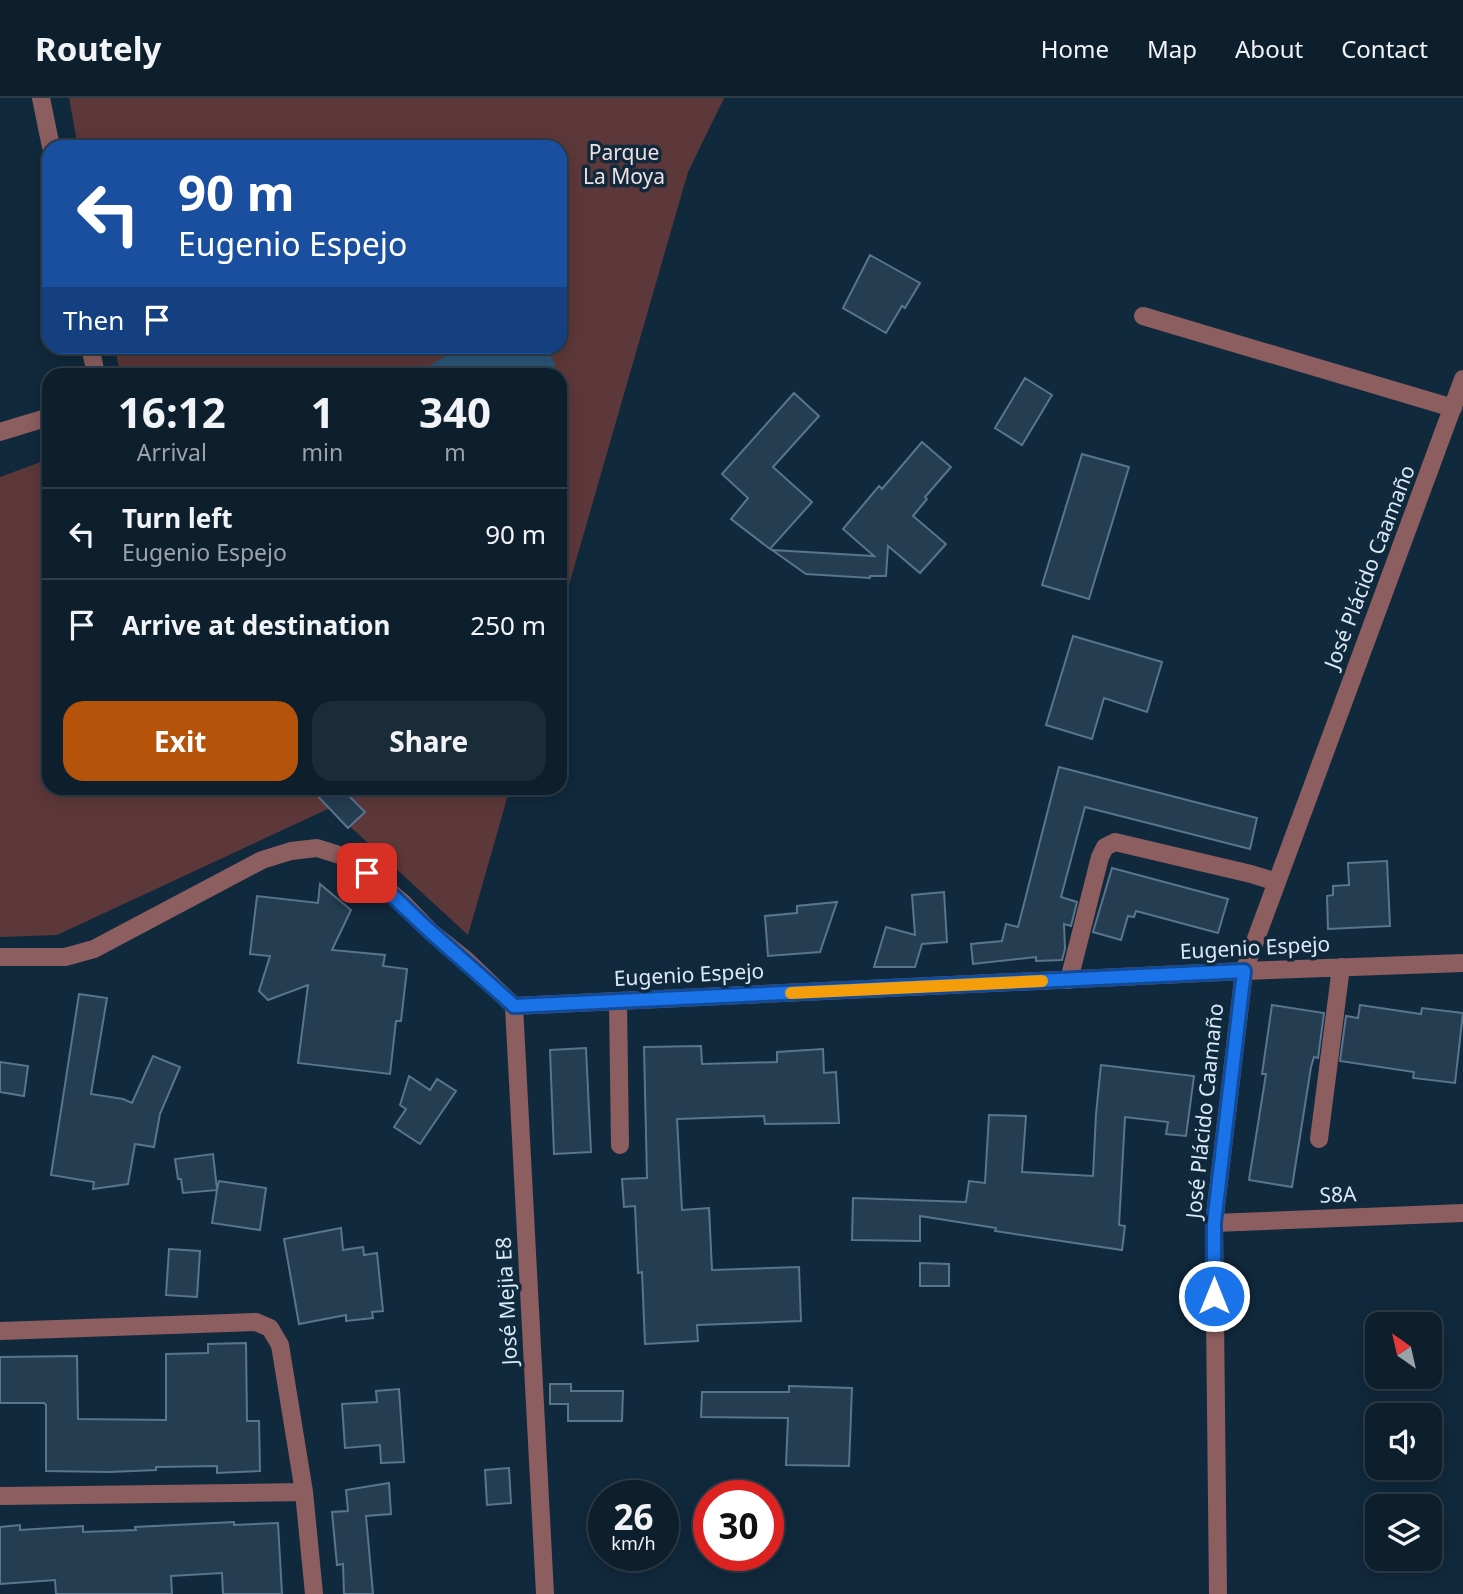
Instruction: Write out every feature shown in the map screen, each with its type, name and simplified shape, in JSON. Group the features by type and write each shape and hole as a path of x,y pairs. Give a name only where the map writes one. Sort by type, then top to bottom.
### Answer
{"street":[{"path":"41,98 50,140"},
{"path":"1143,316 1453,408"},
{"name":"José Plácido Caamaño","path":"1218,1594 1214,1223 1244,971 1463,379"},
{"path":"0,432 42,419"},
{"path":"1069,980 1100,857 1105,847 1115,842 1277,882"},
{"path":"0,957 65,957 94,949 262,860 290,851 317,848 349,858 403,903 431,932 466,960 514,1006"},
{"name":"Eugenio Espejo","path":"514,1006 1463,963"},
{"path":"1319,1139 1341,967"},
{"path":"618,1001 620,1145"},
{"name":"José Mejia E8","path":"514,1006 545,1594"},
{"name":"S8A","path":"1214,1223 1463,1213"},
{"path":"0,1331 256,1322 270,1328 280,1345 304,1492 314,1594"},
{"path":"0,1496 304,1492"}],"green space":[{"name":"Parque La Moya","path":"69,98 724,98 688,172 567,592 567,368 119,368 116,354 567,354 567,140 77,140"},
{"path":"42,462 42,795 508,795 468,935 330,808 57,935 0,937 0,477"}],"water":[{"path":"449,354 549,354 555,368 425,368"}],"building":[{"path":"870,255 920,283 886,333 843,308"},
{"path":"1025,378 1052,395 1022,445 995,428"},
{"path":"794,393 819,416 773,467 812,502 770,549 731,519 748,498 722,474"},
{"path":"922,442 951,467 925,497 927,499 913,516 946,544 920,573 888,546 886,576 870,578 806,574 772,550 874,556 843,529 879,486 882,489"},
{"path":"1082,454 1129,467 1089,599 1042,585"},
{"path":"1073,636 1162,662 1147,712 1104,698 1092,739 1046,725"},
{"path":"1059,767 1257,818 1250,849 1085,807 1061,897 1077,902 1071,926 1064,924 1065,949 1062,960 1036,961 1036,957 973,964 971,944 1002,941 1006,924 1018,927"},
{"path":"317,795 348,795 365,812 348,828"},
{"path":"1387,861 1390,926 1328,929 1327,896 1333,895 1333,886 1349,885 1348,863"},
{"path":"1112,868 1228,899 1218,933 1136,911 1134,917 1128,916 1121,940 1093,932"},
{"path":"320,884 351,910 332,950 385,955 383,966 407,969 401,1021 396,1021 390,1074 298,1063 308,985 268,1000 259,991 270,956 250,954 257,896 318,903"},
{"path":"944,892 947,942 922,944 915,967 874,967 886,927 915,935 912,895"},
{"path":"837,902 820,952 768,956 765,916 797,913 797,906"},
{"path":"79,994 107,998 91,1094 132,1103 153,1056 180,1067 160,1114 154,1147 135,1144 128,1184 93,1189 94,1182 51,1175"},
{"path":"1272,1005 1324,1013 1318,1058 1314,1057 1311,1067 1292,1187 1249,1180 1266,1074 1262,1074"},
{"path":"1360,1005 1421,1014 1422,1008 1463,1013 1455,1083 1413,1078 1414,1072 1340,1061 1346,1016 1358,1018"},
{"path":"701,1046 702,1064 777,1062 777,1052 823,1049 824,1073 836,1072 839,1123 765,1124 764,1116 677,1119 682,1210 709,1208 712,1270 799,1267 801,1321 697,1325 698,1341 645,1344 642,1272 638,1273 635,1206 624,1207 622,1179 647,1178 644,1047"},
{"path":"586,1048 591,1152 554,1154 550,1050"},
{"path":"0,1062 28,1066 24,1096 0,1092"},
{"path":"1101,1065 1194,1076 1186,1136 1166,1134 1168,1122 1125,1117 1119,1225 1125,1226 1122,1250 995,1231 996,1228 920,1216 920,1241 852,1240 853,1198 966,1202 969,1181 985,1183 989,1115 1026,1116 1022,1172 1093,1176"},
{"path":"409,1076 430,1090 437,1079 456,1091 420,1144 394,1127 406,1109 400,1105"},
{"path":"213,1154 217,1189 219,1181 266,1188 260,1230 212,1223 217,1190 183,1193 175,1159"},
{"path":"341,1228 343,1250 363,1247 364,1255 377,1253 383,1311 372,1312 373,1318 346,1321 346,1315 299,1324 284,1239"},
{"path":"169,1249 200,1251 197,1297 166,1295"},
{"path":"920,1263 949,1264 949,1286 920,1286"},
{"path":"246,1343 247,1421 259,1421 260,1471 217,1473 217,1466 156,1467 156,1470 109,1472 46,1471 46,1405 0,1403 0,1357 77,1356 78,1419 166,1420 166,1354 208,1353 208,1344"},
{"path":"550,1384 571,1384 571,1391 623,1391 622,1421 568,1421 568,1404 550,1404"},
{"path":"789,1386 852,1388 849,1466 786,1465 788,1418 701,1417 702,1392 789,1392"},
{"path":"399,1389 404,1462 381,1463 380,1445 345,1448 342,1404 377,1402 376,1391"},
{"path":"509,1468 511,1503 487,1505 485,1470"},
{"path":"389,1483 391,1514 366,1516 373,1594 344,1594 343,1564 337,1565 332,1512 348,1511 346,1490"},
{"path":"234,1522 234,1525 278,1523 282,1594 223,1594 222,1573 171,1576 172,1594 56,1594 55,1580 0,1584 0,1527 20,1525 20,1530 83,1526 83,1532"}],"slow traffic":[{"path":"791,993 1042,981"}],"route":[{"path":"367,873 514,1006 1244,971 1214,1223 1214,1296"}]}
